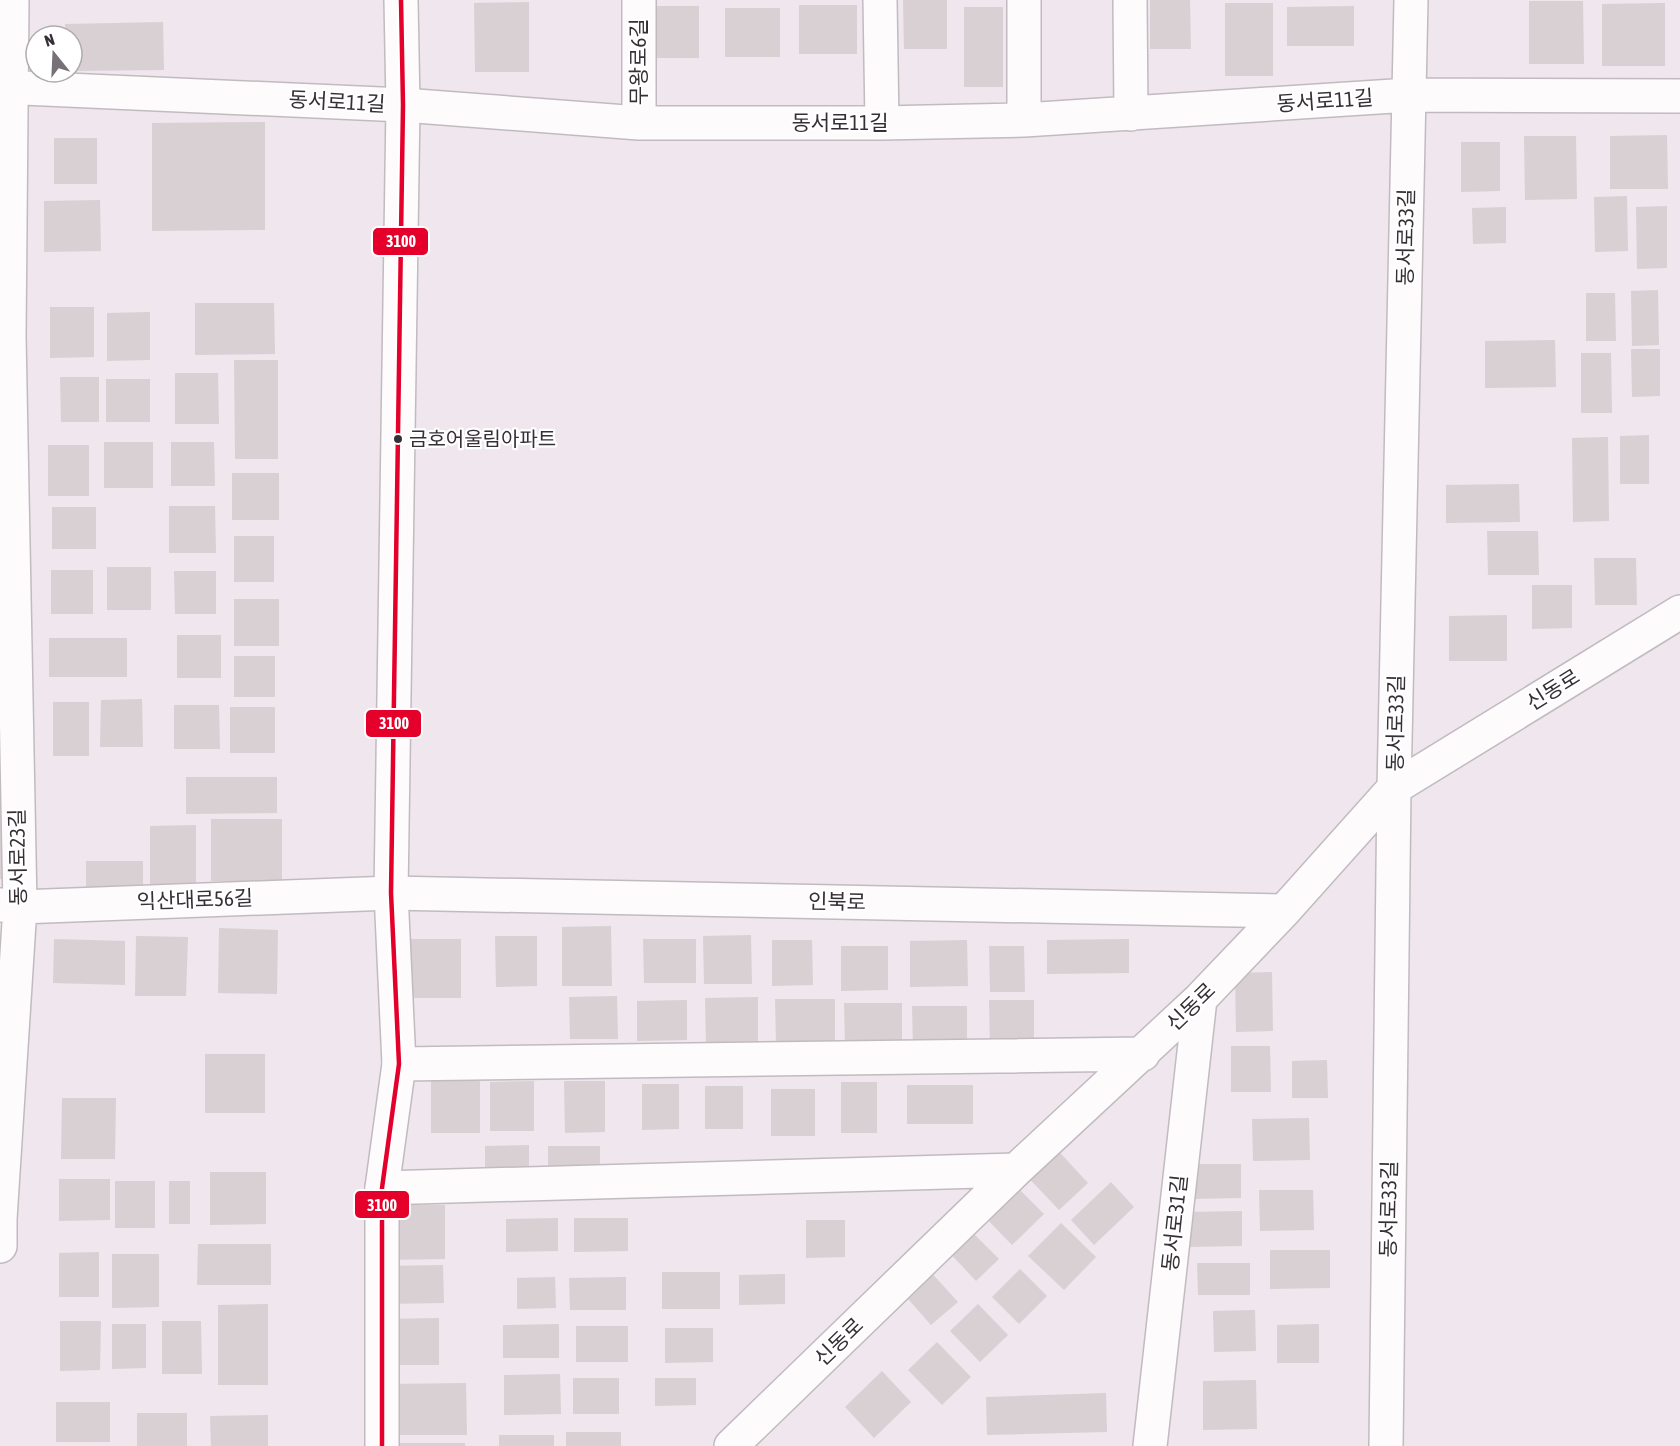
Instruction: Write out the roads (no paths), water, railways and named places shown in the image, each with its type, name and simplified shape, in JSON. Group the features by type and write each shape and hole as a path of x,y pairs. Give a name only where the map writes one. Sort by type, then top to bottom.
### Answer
{"street":[{"name":"동서로23길","path":"0,1246 10,906 9,336 5,87 12,0"},
{"path":"381,1446 382,1188 399,1064 391,893 404,105 401,0"},
{"name":"무왕로6길","path":"639,0 639,123"},
{"path":"880,0 882,123"},
{"path":"1024,0 1024,120"},
{"path":"1130,0 1131,114"},
{"name":"동서로33길","path":"1386,1446 1394,788 1411,0"},
{"name":"동서로11길","path":"5,87 404,105 639,123 882,123 1024,120 1410,95 1680,96"},
{"name":"신동로","path":"731,1446 1016,1170 1200,999 1284,911 1394,788 1680,612"},
{"name":"익산대로56길","path":"10,906 391,893"},
{"name":"인북로","path":"391,893 1284,911"},
{"name":"동서로31길","path":"1150,1446 1200,999"},
{"path":"399,1064 1143,1054"},
{"path":"382,1188 1016,1170"}],"place":[{"name":"금호어울림아파트","path":"398,439"}]}
